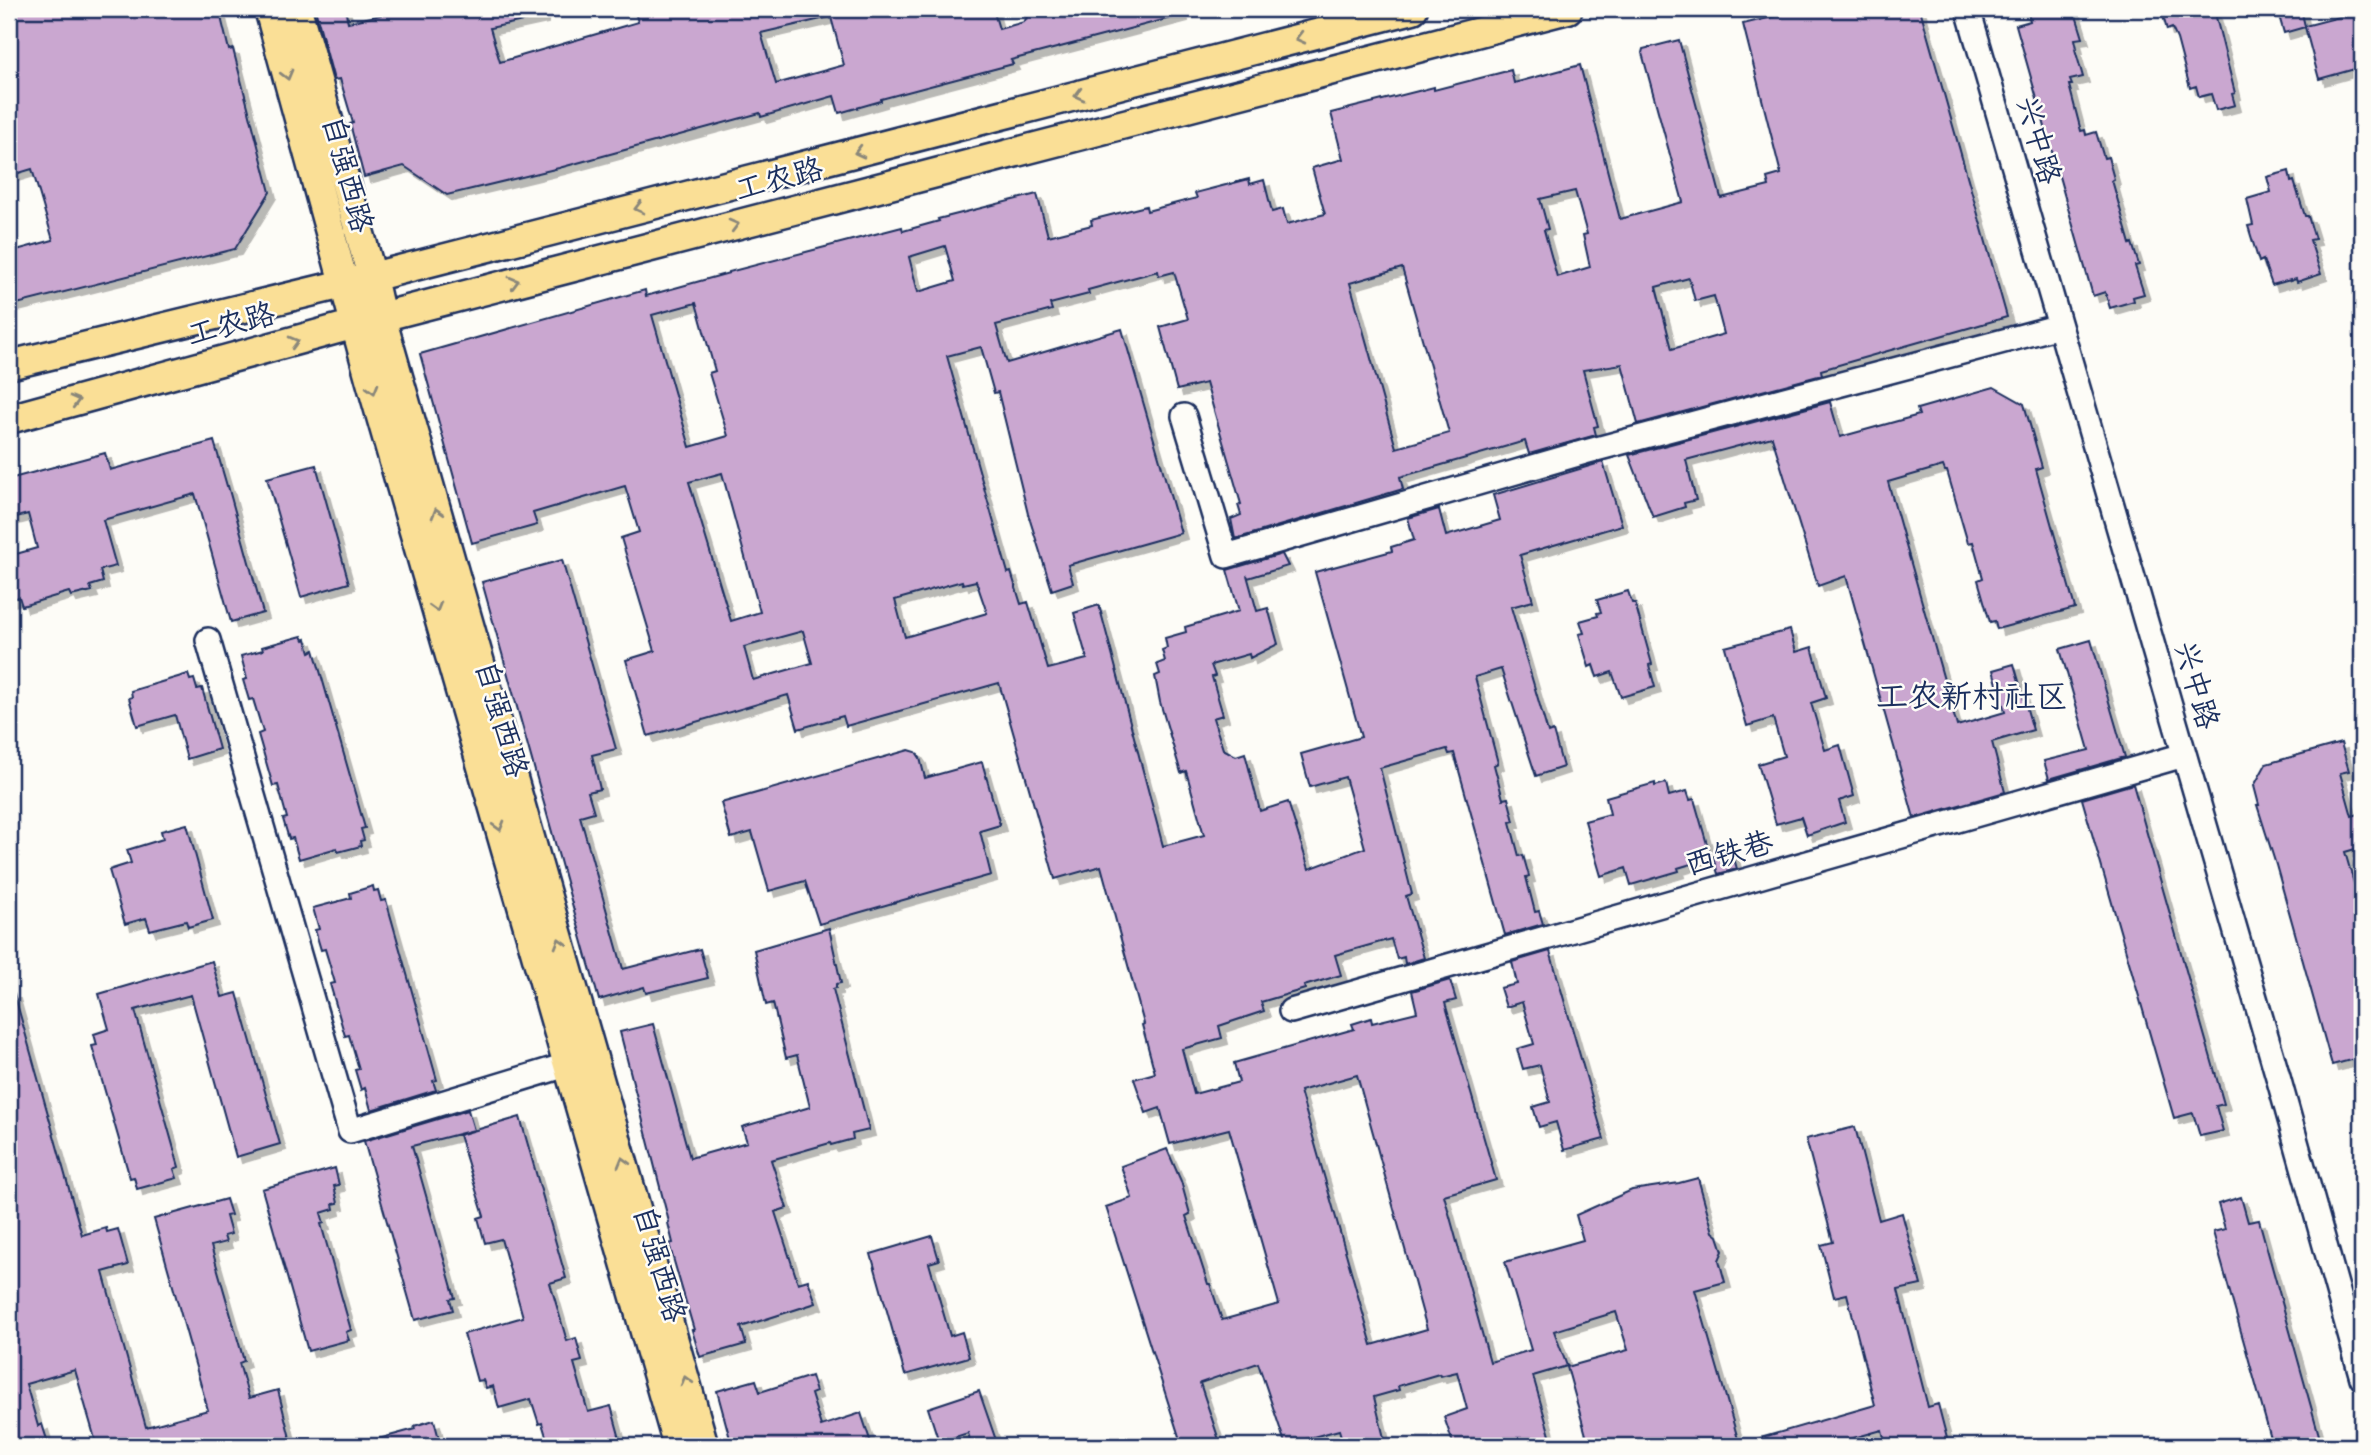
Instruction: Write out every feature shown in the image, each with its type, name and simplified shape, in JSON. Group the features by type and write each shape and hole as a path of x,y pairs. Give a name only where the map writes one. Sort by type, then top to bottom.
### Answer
{"main road":[{"name":"自强西路","path":"269,9 343,284 368,321 581,1061 705,1446"},
{"name":"自强西路","path":"297,9 372,277 368,321"},
{"name":"工农路","path":"9,365 372,277 1413,9"},
{"name":"工农路","path":"9,419 368,321 1568,9"},
{"name":"自强西路","path":"581,1061 678,1446"}],"street":[{"name":"兴中路","path":"1968,9 2362,1378"},
{"path":"1184,416 1226,556 1586,452 2060,326"},
{"path":"208,640 350,1131 581,1061"},
{"name":"西铁巷","path":"1292,1011 2184,755"}],"building":[{"path":"9,9 219,9 229,50 233,49 270,192 235,249 9,306 9,252 53,240 32,169 9,176"},
{"path":"315,9 345,9 348,22 381,15 380,9 542,9 542,17 490,28 500,62 638,22 634,9 993,9 999,29 1024,22 1030,12 1041,9 1181,9 1182,15 1011,60 1013,64 839,113 834,96 761,117 760,113 559,168 447,195 404,166 364,177 350,124 353,123 340,79 334,80","holes":["829,10 844,65 776,84 761,33 830,17"]},
{"path":"1792,9 1920,9 2007,317 1821,370 1822,375 1638,424 1622,364 1583,370 1598,426 1594,427 1596,435 1529,454 1525,441 1400,477 1403,489 1235,539 1231,519 1241,515 1238,505 1241,504 1206,383 1177,390 1160,327 1188,319 1174,272 1159,276 1158,271 1088,290 1089,294 1050,304 1052,310 996,325 1007,363 1122,329 1181,533 1068,565 1073,583 1052,590 1028,514 998,392 994,393 981,347 947,356 1008,573 1011,572 1021,604 1028,602 1048,669 1087,659 1074,613 1099,605 1163,846 1204,835 1186,771 1181,773 1160,702 1155,676 1160,674 1157,664 1165,661 1162,650 1167,648 1165,638 1186,632 1185,627 1239,611 1227,570 1282,554 1288,566 1248,578 1247,575 1257,611 1268,608 1278,644 1250,658 1249,654 1211,665 1223,715 1213,718 1223,749 1236,756 1245,753 1260,811 1288,802 1309,869 1365,848 1345,777 1310,787 1301,754 1361,737 1315,572 1392,551 1391,547 1414,540 1408,518 1439,509 1446,536 1500,520 1493,495 1603,462 1622,525 1520,555 1533,601 1511,607 1548,733 1553,731 1563,767 1536,776 1501,669 1475,677 1498,763 1494,765 1503,799 1508,798 1514,821 1510,822 1519,856 1523,855 1535,912 1539,911 1543,924 1505,935 1454,753 1449,754 1447,749 1380,768 1412,894 1406,896 1424,958 1405,964 1404,957 1397,959 1391,939 1335,955 1341,975 1261,1002 1264,1011 1219,1026 1222,1038 1182,1049 1194,1094 1239,1082 1234,1063 1354,1029 1352,1024 1371,1018 1372,1023 1417,1012 1412,991 1450,980 1456,1000 1445,1003 1496,1180 1444,1195 1490,1362 1531,1350 1505,1262 1583,1240 1576,1215 1632,1190 1698,1178 1713,1232 1718,1236 1723,1251 1719,1260 1725,1282 1695,1290 1740,1446 1589,1446 1567,1367 1628,1350 1616,1312 1554,1331 1567,1366 1533,1376 1553,1446 1454,1446 1444,1417 1467,1409 1457,1372 1439,1374 1398,1386 1399,1390 1374,1397 1386,1446 1344,1446 1339,1430 1302,1440 1304,1446 1286,1446 1258,1363 1200,1383 1221,1446 1182,1446 1106,1207 1132,1198 1121,1166 1167,1149 1181,1181 1190,1214 1186,1216 1222,1320 1279,1304 1229,1129 1170,1144 1160,1108 1146,1113 1134,1079 1155,1073 1101,866 1055,879 999,683 846,726 843,716 798,729 788,695 648,736 626,660 655,651 621,538 639,532 625,486 533,513 537,525 472,543 420,354 645,290 646,296 729,272 902,227 903,231 939,221 938,219 1037,194 1048,236 1092,225 1091,220 1146,206 1147,211 1197,198 1195,193 1249,179 1250,184 1264,180 1272,212 1283,209 1287,224 1325,214 1312,168 1343,159 1331,113 1511,70 1514,83 1580,65 1620,219 1683,202 1642,53 1643,49 1679,40 1721,198 1769,186 1767,178 1781,174 1743,24 1793,12","holes":["1575,191 1587,234 1583,235 1590,267 1557,277 1544,230 1548,229 1540,199","945,246 955,281 918,292 909,257","1402,268 1449,433 1396,448 1350,283","1689,278 1695,301 1714,296 1724,334 1672,349 1656,287","696,303 715,371 709,373 728,436 690,447 652,315","722,473 760,612 731,621 689,482","962,581 963,584 976,581 987,613 905,637 895,600","803,631 812,663 753,680 744,647","1357,1075 1427,1329 1372,1345 1300,1091"]},
{"path":"2027,9 2074,9 2083,38 2075,39 2075,49 2083,77 2070,80 2072,85 2069,85 2081,131 2085,130 2086,135 2096,132 2104,158 2108,157 2130,244 2132,243 2139,265 2135,266 2144,294 2133,297 2134,301 2110,308 2105,292 2093,296 2016,25 2030,21"},
{"path":"2161,9 2214,9 2235,93 2232,94 2235,105 2216,110 2211,94 2199,97 2196,86 2190,88 2177,39 2172,28 2167,30"},
{"path":"2277,9 2301,9 2305,26 2362,11 2362,67 2319,79 2305,27 2284,33"},
{"path":"2289,171 2305,216 2308,216 2315,239 2310,240 2321,274 2297,282 2296,279 2272,285 2263,260 2259,262 2248,226 2253,225 2247,199 2271,192 2267,177"},
{"path":"1994,387 2024,404 2042,467 2036,469 2075,608 1997,629 1995,621 1990,622 1978,580 1983,578 1973,542 1968,543 1947,471 1943,466 1888,482 1957,726 2005,712 1993,670 2014,664 2033,730 1992,742 2005,792 1914,818 1846,576 1818,586 1772,437 1686,460 1696,500 1684,503 1685,507 1653,517 1629,455 1830,402 1840,437 1919,415 1917,409"},
{"path":"214,441 263,613 231,622 195,494 103,520 116,566 100,570 103,582 90,586 92,591 71,596 69,592 22,606 19,597 9,600 9,556 37,548 28,514 9,519 9,479 105,453 110,470"},
{"path":"316,465 349,583 301,597 267,478"},
{"path":"562,560 616,749 592,755 600,789 588,792 594,812 580,816 623,969 700,949 708,978 646,993 644,987 599,1000 482,582"},
{"path":"1628,591 1632,603 1635,603 1652,664 1649,665 1655,687 1621,697 1612,672 1597,677 1593,665 1589,667 1579,634 1584,633 1580,621 1598,616 1597,613 1601,612 1597,600"},
{"path":"1790,630 1796,652 1812,647 1826,698 1811,703 1825,750 1840,745 1854,796 1839,801 1845,822 1807,835 1801,817 1776,824 1758,764 1784,756 1773,718 1747,726 1725,647"},
{"path":"302,636 306,639 310,652 314,650 365,828 361,829 364,840 360,841 361,846 338,852 337,848 299,859 293,838 289,839 283,819 287,818 278,785 273,786 258,734 263,732 253,699 249,700 243,680 247,679 241,656"},
{"path":"2091,640 2125,757 2049,779 2044,761 2089,750 2060,649"},
{"path":"188,674 190,680 194,679 197,689 202,688 219,749 187,759 175,715 137,726 129,698 132,697 131,691"},
{"path":"2341,743 2349,771 2340,773 2352,816 2362,813 2362,847 2345,852 2362,911 2362,1057 2332,1065 2257,805 2254,786 2266,764"},
{"path":"909,750 916,752 920,758 925,778 982,762 1000,825 980,831 991,875 819,924 805,881 769,891 752,832 731,838 721,803"},
{"path":"1655,783 1655,786 1666,783 1669,796 1687,791 1690,800 1694,799 1711,858 1631,885 1626,868 1601,876 1585,821 1610,814 1606,797"},
{"path":"2133,784 2224,1104 2216,1106 2223,1131 2200,1136 2193,1113 2174,1118 2082,799"},
{"path":"187,824 213,920 188,927 186,921 150,930 146,918 125,924 109,870 131,863 127,850 163,839 161,831"},
{"path":"1732,851 1737,869 1718,874 1713,857"},
{"path":"373,886 374,891 378,890 381,901 386,900 437,1080 433,1081 436,1090 371,1110 365,1088 361,1090 355,1070 359,1069 349,1035 345,1036 330,984 335,983 325,949 321,950 315,930 319,929 313,908 351,898 350,893"},
{"path":"829,928 841,983 836,984 833,989 869,1130 852,1134 853,1139 771,1160 787,1208 775,1212 798,1283 808,1280 816,1303 741,1327 746,1344 700,1357 669,1244 673,1243 669,1222 620,1032 653,1024 690,1158 747,1142 742,1127 810,1107 797,1055 786,1058 773,1003 766,1005 754,950"},
{"path":"1550,951 1604,1139 1564,1150 1556,1122 1539,1127 1533,1107 1550,1102 1540,1065 1523,1069 1517,1049 1534,1044 1522,1002 1506,1007 1500,988 1517,984 1512,962"},
{"path":"212,961 222,997 237,993 280,1144 236,1157 191,995 135,1010 179,1167 174,1169 177,1178 137,1189 134,1177 130,1178 92,1046 97,1045 94,1034 109,1029 99,994"},
{"path":"9,993 14,993 82,1235 106,1228 107,1232 118,1229 128,1265 103,1272 146,1427 208,1410 154,1219 226,1199 231,1215 226,1216 231,1234 224,1236 226,1242 211,1246 244,1361 239,1363 249,1398 278,1390 292,1446 97,1446 75,1370 26,1384 38,1426 42,1424 49,1446 9,1446"},
{"path":"468,1110 474,1130 412,1146 455,1298 450,1299 453,1310 415,1320 364,1141"},
{"path":"520,1117 566,1278 550,1283 567,1341 576,1338 582,1361 574,1363 588,1412 611,1406 622,1446 549,1446 531,1399 499,1408 493,1386 486,1388 483,1380 477,1381 464,1334 523,1317 501,1239 485,1243 478,1218 484,1216 459,1135"},
{"path":"1855,1127 1879,1220 1902,1213 1921,1285 1898,1290 1928,1407 1938,1404 1949,1446 1886,1446 1882,1430 1825,1446 1751,1446 1750,1441 1875,1405 1847,1294 1834,1297 1821,1245 1833,1242 1806,1139"},
{"path":"335,1168 339,1185 334,1186 338,1203 333,1204 334,1209 321,1213 324,1223 321,1224 351,1330 346,1332 349,1340 308,1351 262,1189"},
{"path":"2241,1197 2248,1222 2259,1220 2322,1446 2273,1446 2213,1232 2225,1229 2218,1204"},
{"path":"932,1236 939,1260 929,1263 950,1336 962,1332 969,1357 905,1375 871,1254"},
{"path":"811,1376 816,1392 811,1394 821,1426 861,1413 872,1446 732,1446 717,1391 756,1380 760,1392"},
{"path":"979,1391 998,1446 972,1446 968,1433 939,1442 928,1408"},
{"path":"434,1420 441,1446 372,1446 371,1441 415,1429 414,1426"}],"district":[{"name":"工农新村社区","path":"1972,696"}]}
